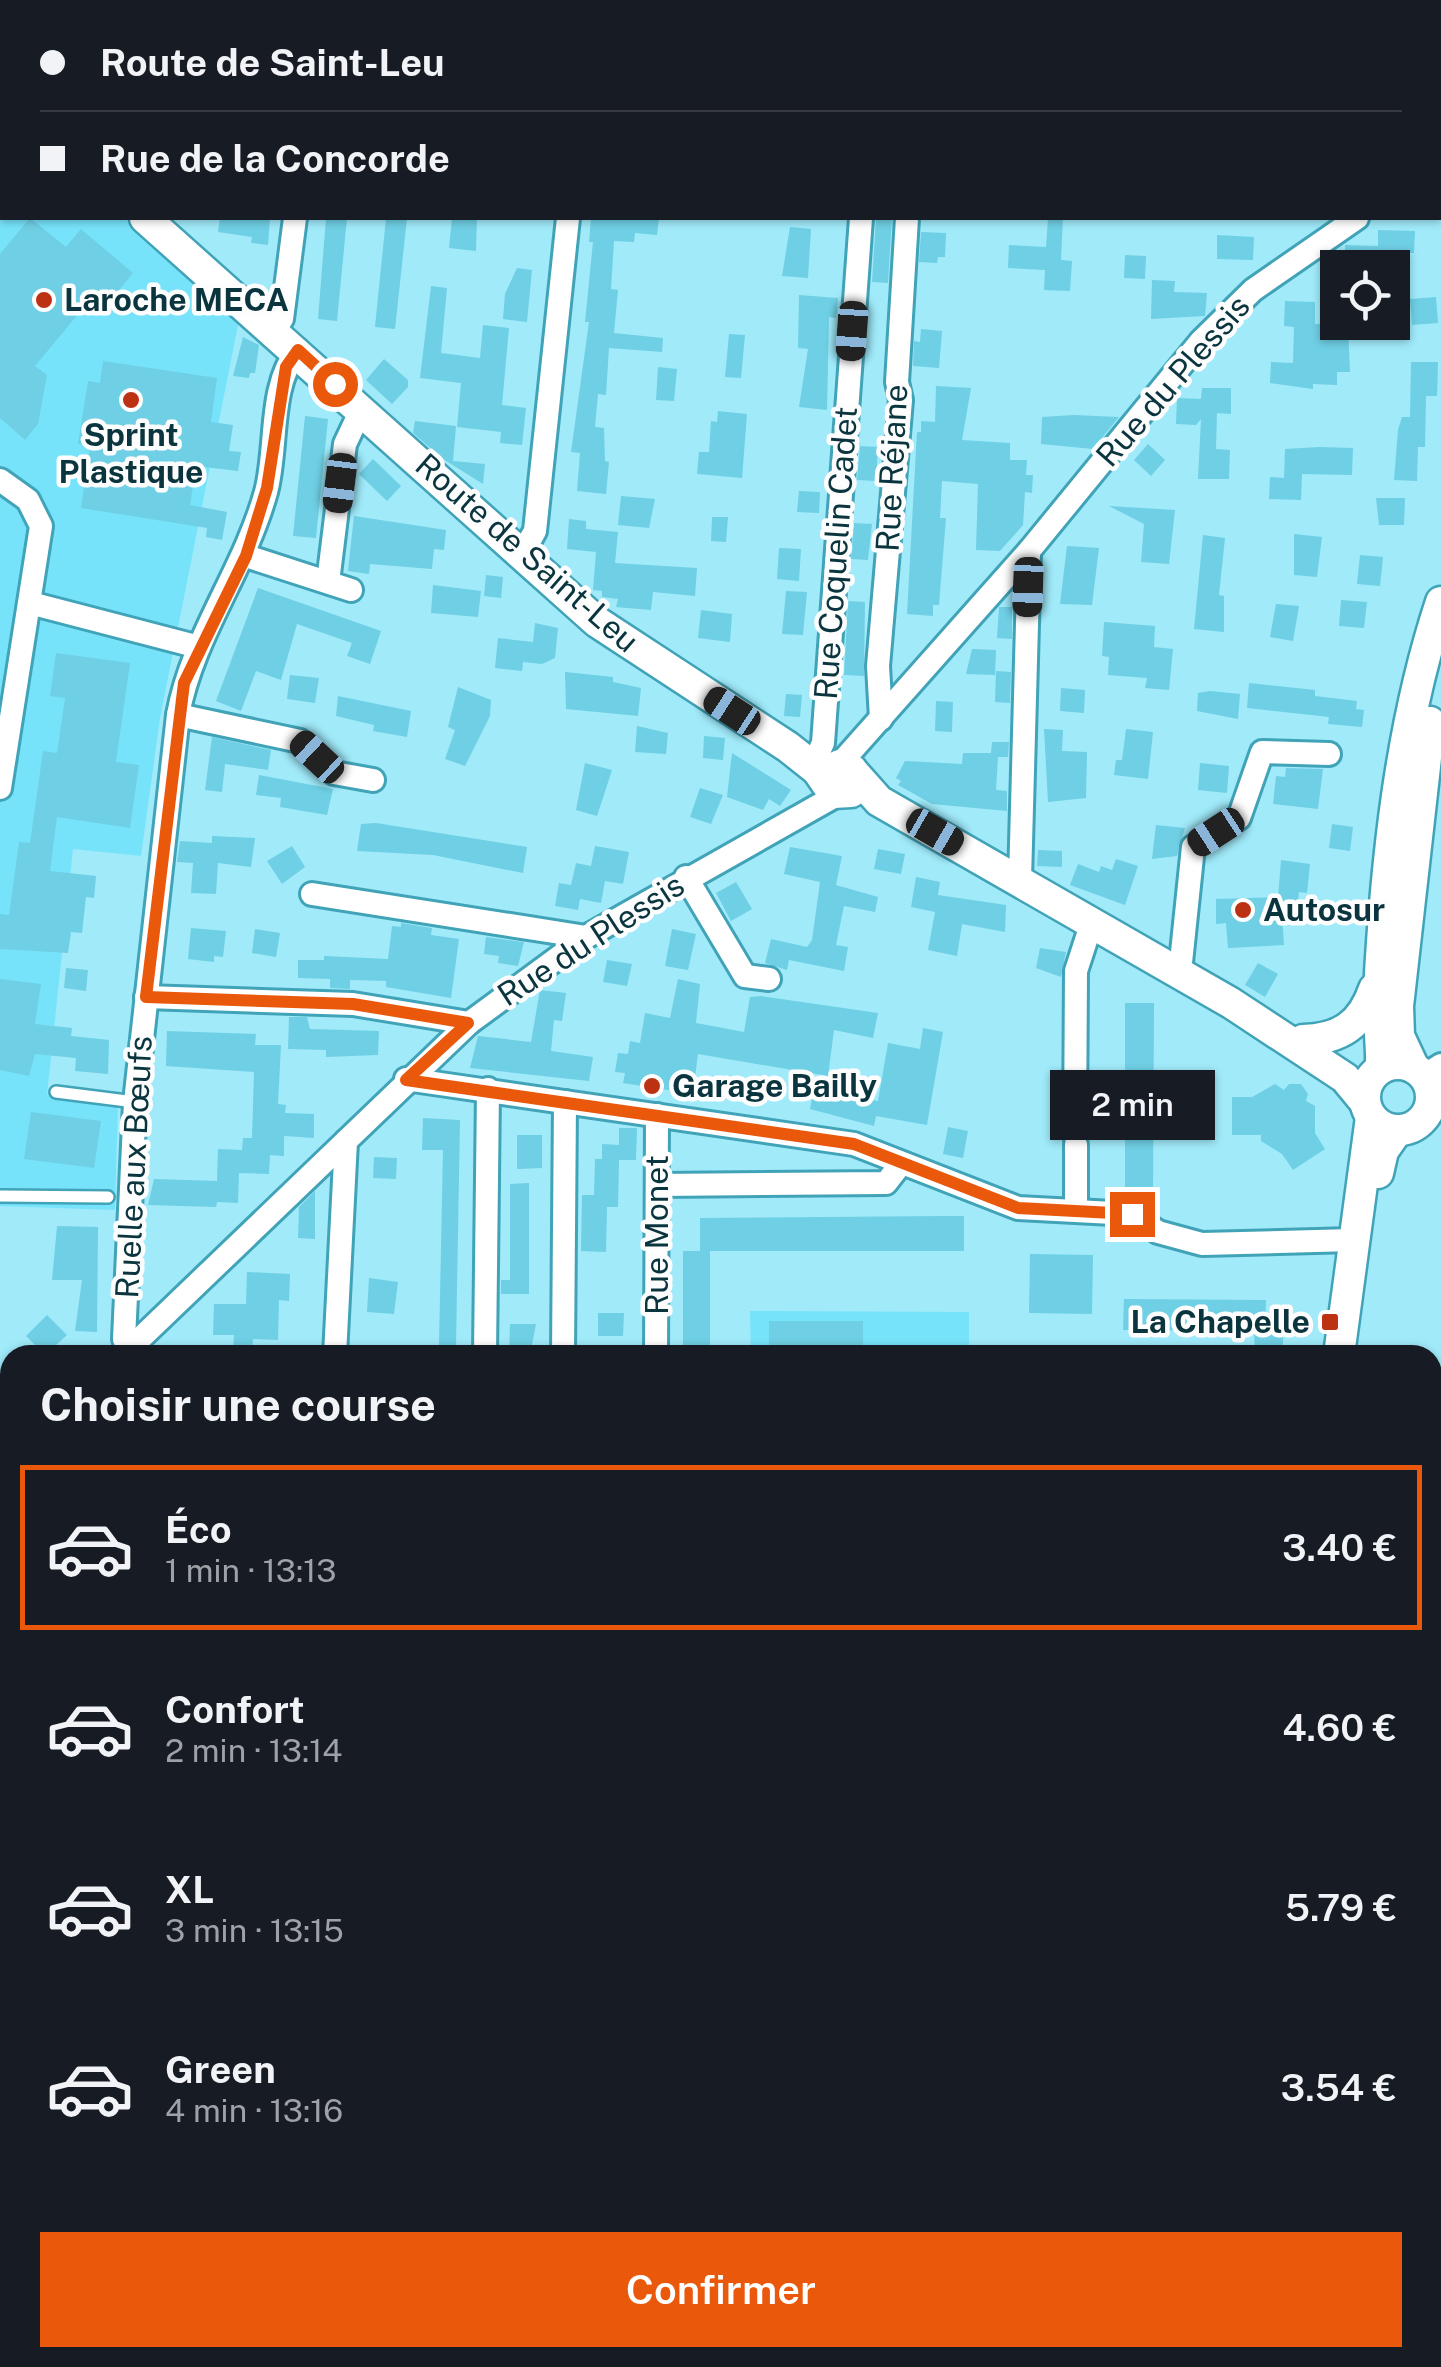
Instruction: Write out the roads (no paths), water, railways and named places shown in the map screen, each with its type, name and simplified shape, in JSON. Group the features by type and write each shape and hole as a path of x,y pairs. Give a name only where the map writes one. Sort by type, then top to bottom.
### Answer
{"street":[{"name":"Route de Saint-Leu","path":"148,220 610,631 834,776 1180,972 1345,1078 1408,1096"},
{"name":"Ruelle aux Bœufs","path":"125,1345 135,1102 178,715 184,683 246,556 267,488 286,367 282,320 295,220"},
{"path":"522,554 536,531 568,220"},
{"name":"Rue Coquelin Cadet","path":"834,776 823,743 861,220"},
{"name":"Rue Réjane","path":"881,718 878,666 901,400 896,382 908,220"},
{"name":"Rue du Plessis","path":"133,1345 468,1023 586,937 686,877 834,776 1202,341 1252,290 1354,220"},
{"path":"328,582 345,444 362,408"},
{"path":"0,480 28,500 41,526 32,594 6,701 0,788"},
{"path":"1020,880 1029,550"},
{"path":"246,556 352,590"},
{"path":"32,594 199,647"},
{"path":"1303,1040 1333,1036 1360,1019 1380,967 1404,747 1441,602"},
{"path":"1340,1345 1353,1240 1408,1096 1398,1006 1425,748 1441,674"},
{"path":"178,715 300,741 334,773 372,780"},
{"path":"1180,972 1194,847 1239,818 1262,752 1328,754"},
{"path":"686,877 745,976 769,979"},
{"path":"312,894 586,937"},
{"path":"1076,1209 1076,971 1092,922"},
{"path":"1357,1345 1380,1163 1408,1096 1380,967"},
{"path":"146,997 353,1004 468,1023"},
{"name":"Route de Saint-Leu","path":"1231,1003 1408,1096"},
{"path":"406,1080 488,1088 854,1144 1018,1208 1132,1214 1158,1232 1202,1244 1353,1240"},
{"path":"485,1345 488,1088"},
{"path":"563,1345 565,1102"},
{"name":"Rue Monet","path":"656,1345 658,1115"},
{"path":"336,1345 346,1140"},
{"path":"658,1185 886,1183 900,1165"}],"lane":[{"path":"56,1092 135,1102"},
{"path":"0,1196 108,1197"}],"place":[{"name":"Laroche MECA","path":"44,300"},
{"name":"Sprint Plastique","path":"131,400"},
{"name":"Autosur","path":"1243,910"},
{"name":"Garage Bailly","path":"652,1086"},
{"name":"La Chapelle","path":"1330,1322"}]}
